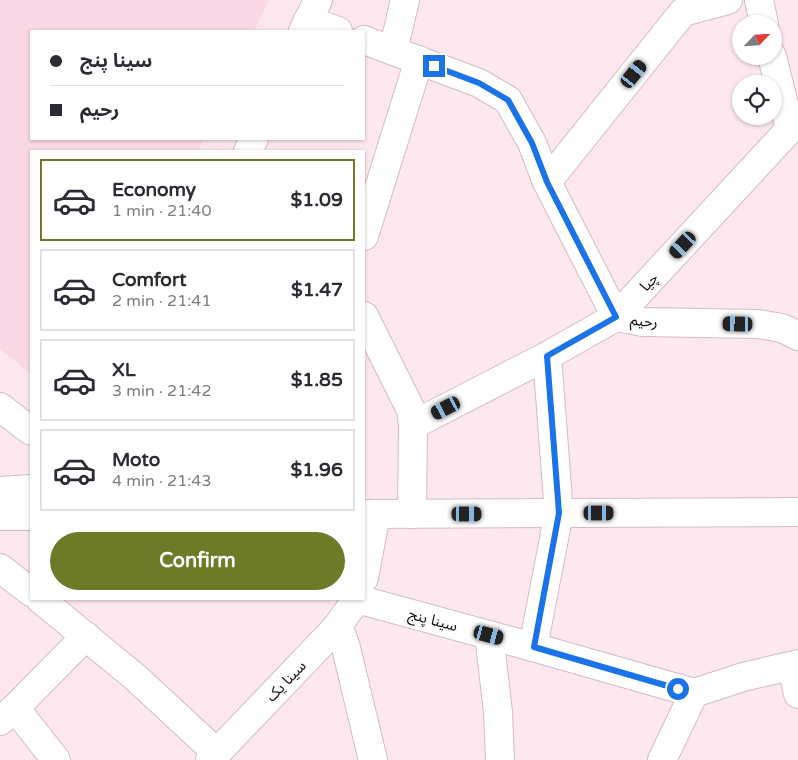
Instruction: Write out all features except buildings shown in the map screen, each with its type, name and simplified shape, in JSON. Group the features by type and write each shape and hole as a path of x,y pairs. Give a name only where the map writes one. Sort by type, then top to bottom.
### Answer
{"street":[{"path":"393,51 405,0"},
{"path":"547,182 683,12 728,0"},
{"path":"759,0 762,15"},
{"path":"310,17 336,30"},
{"name":"رحیم","path":"365,40 479,83 508,100 532,143 547,182 616,317 643,322 758,324 782,328 798,336"},
{"path":"365,233 419,60"},
{"path":"775,65 794,126"},
{"name":"چیا","path":"413,425 547,356 616,317 794,126"},
{"path":"365,318 411,410 413,425 412,514"},
{"path":"534,647 559,513 547,356"},
{"path":"0,407 30,430"},
{"path":"0,491 30,488"},
{"path":"365,567 370,514 798,512"},
{"path":"0,516 30,516"},
{"path":"0,568 30,591"},
{"path":"41,600 135,677 214,757"},
{"name":"سینا یک","path":"214,757 336,628 356,600"},
{"name":"سینا پنج","path":"361,600 534,647 694,694"},
{"path":"336,628 342,636 346,648 373,760"},
{"path":"489,635 498,712 500,760"},
{"path":"56,760 8,715 86,636"},
{"path":"662,760 694,694 743,677 795,665 798,694"}],"shaded area":[{"path":"0,0 269,0 254,30 30,30 30,140 204,140 198,150 30,150 30,373 0,349"}],"route":[{"path":"434,66 479,83 508,100 532,143 547,182 616,317 547,356 559,513 534,647 678,689"}]}
